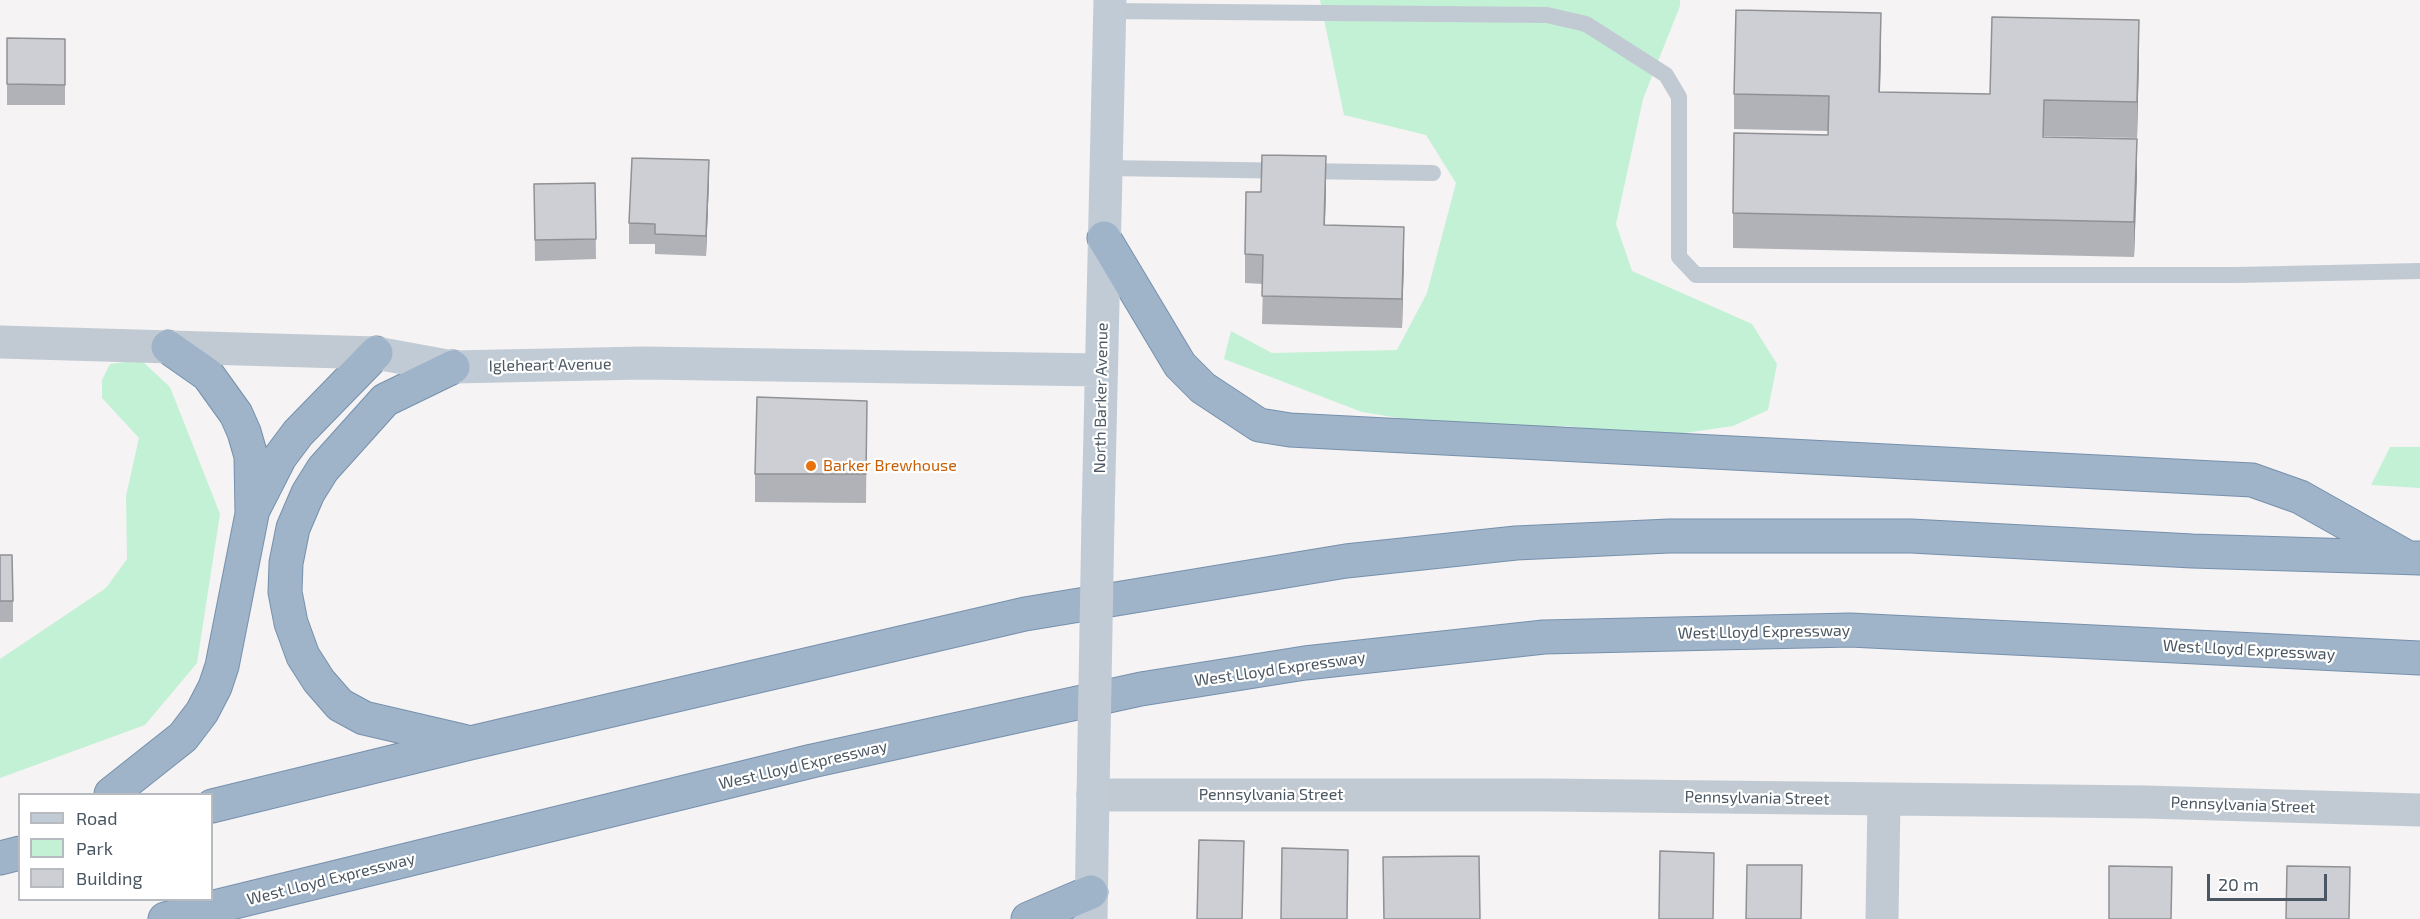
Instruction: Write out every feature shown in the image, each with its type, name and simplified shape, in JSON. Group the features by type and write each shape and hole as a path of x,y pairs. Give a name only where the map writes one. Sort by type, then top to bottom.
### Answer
{"highway":[{"path":"1104,238 1180,365 1203,388 1259,425 1290,430 2252,480 2300,497 2414,558"},
{"path":"113,793 183,737 202,712 215,687 222,666 252,514 251,456 236,414 208,375 168,347"},
{"path":"252,514 280,457 298,433 376,354"},
{"path":"453,367 385,400 323,469 308,492 293,528 286,563 285,592 291,623 303,656 319,681 340,705 364,718 470,743"},
{"path":"213,806 470,743 1024,614 1346,561 1516,543 1669,536 1911,536 2192,551 2414,558"},
{"name":"West Lloyd Expressway","path":"165,919 812,761 1142,689 1316,661 1544,637 1850,630 2420,658"},
{"path":"0,858 18,854"},
{"path":"1028,919 1091,906"}],"main road":[{"name":"North Barker Avenue","path":"1091,906 1110,6"},
{"name":"Igleheart Avenue","path":"376,354 453,367 643,363 1101,370"}],"street":[{"name":"Igleheart Avenue","path":"0,342 376,354"},
{"name":"Pennsylvania Street","path":"1093,795 1547,795 2147,802 2420,810"},
{"path":"1882,919 1884,800"}],"lane":[{"path":"1110,6 1547,15 1586,24 1666,75 1678,97 1678,258 1696,275 2236,275 2420,271"},
{"path":"1106,168 1433,173"}],"green space":[{"path":"1320,0 1680,0 1680,6 1643,99 1616,224 1632,271 1752,324 1777,364 1768,410 1733,426 1657,437 1567,426 1466,429 1362,412 1224,359 1231,331 1272,353 1397,350 1427,293 1456,183 1426,135 1344,115"},
{"path":"141,360 170,387 220,514 197,663 145,725 0,778 0,659 106,588 127,559 126,496 139,438 102,398 102,380 110,364"},
{"path":"2390,447 2420,447 2420,488 2371,485"}],"building":[{"path":"1736,10 1881,13 1879,92 1990,94 1992,17 2139,20 2137,102 2044,100 2043,137 2137,139 2134,222 1733,213 1734,133 1828,135 1829,96 1734,94"},
{"path":"7,38 65,39 65,85 7,84"},
{"path":"1262,155 1326,156 1324,225 1404,227 1402,299 1262,296 1263,255 1245,254 1246,192 1261,192"},
{"path":"632,158 709,160 706,236 655,234 655,224 629,223"},
{"path":"595,183 596,239 535,240 534,184"},
{"name":"Barker Brewhouse","path":"757,397 867,401 866,474 755,474"},
{"path":"0,555 12,555 13,601 0,601"},
{"path":"1199,840 1244,841 1242,919 1197,919"},
{"path":"1282,848 1348,850 1347,919 1281,919"},
{"path":"1660,851 1714,853 1713,919 1659,919"},
{"path":"1479,856 1480,919 1384,919 1383,857"},
{"path":"1747,865 1802,865 1801,919 1746,919"},
{"path":"2109,866 2172,867 2171,919 2109,919"},
{"path":"2287,866 2350,867 2349,919 2286,919"}],"place":[{"name":"Barker Brewhouse","path":"811,466"}]}
